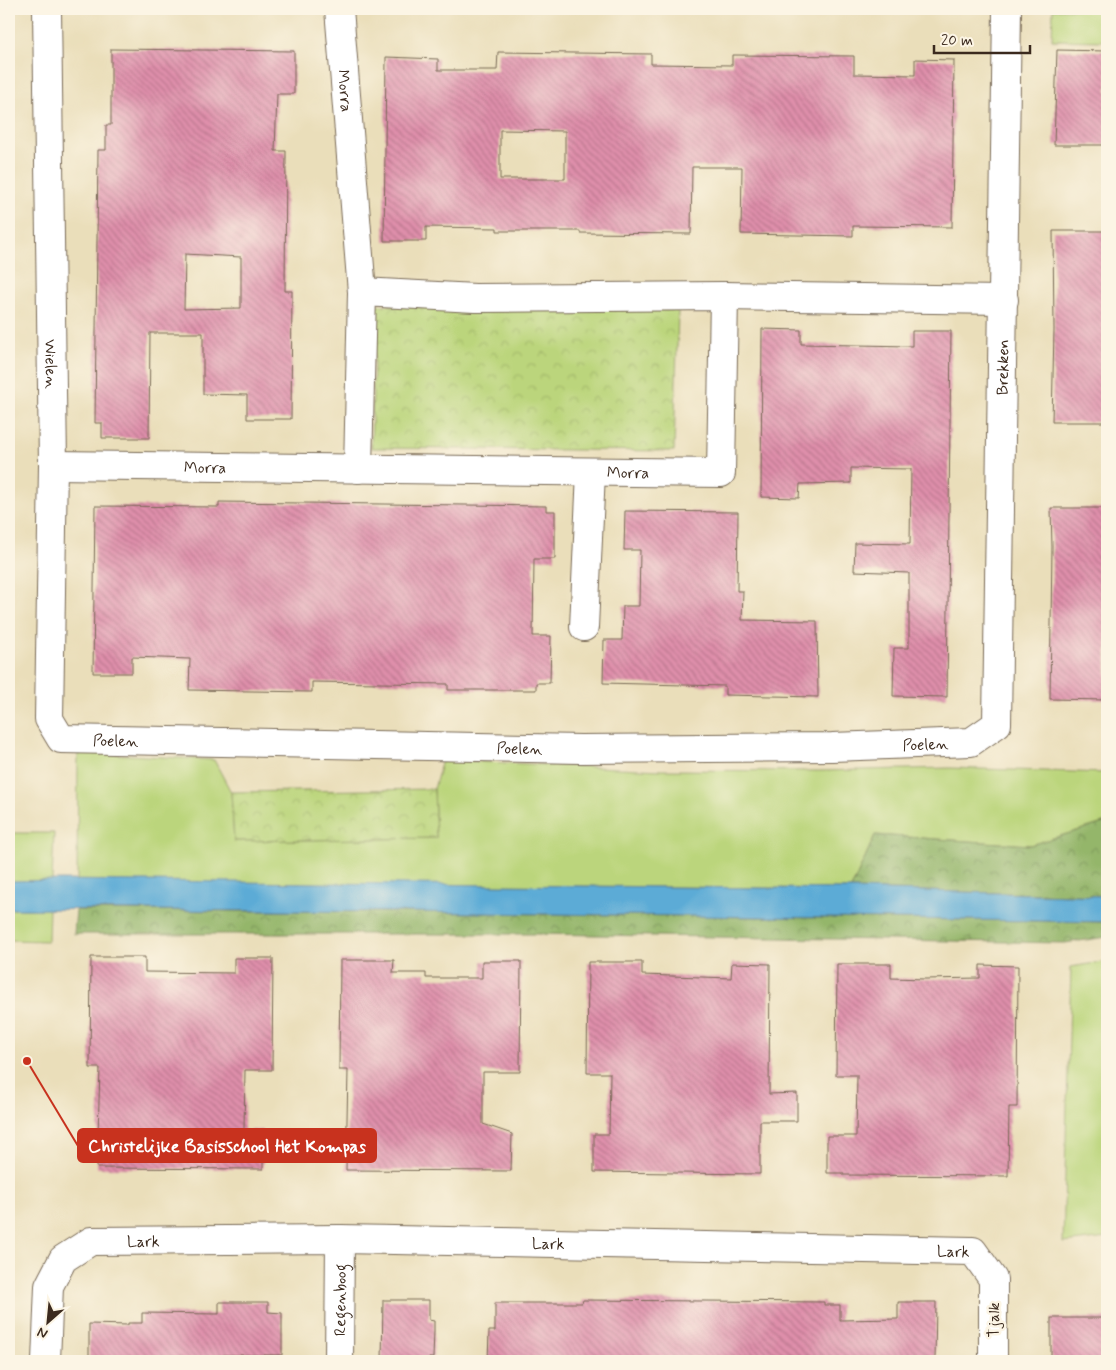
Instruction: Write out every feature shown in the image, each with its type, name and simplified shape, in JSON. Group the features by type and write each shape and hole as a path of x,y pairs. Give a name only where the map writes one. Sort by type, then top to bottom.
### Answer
{"street":[{"name":"Wielen","path":"47,9 53,465 49,719"},
{"name":"Morra","path":"339,9 362,292 358,469"},
{"name":"Brekken","path":"997,724 1007,9"},
{"path":"362,292 475,298 724,296 1004,300"},
{"name":"Morra","path":"53,465 722,473 724,296"},
{"path":"584,627 591,472"},
{"name":"Poelen","path":"49,719 61,739 580,750 832,747 971,742 997,724"},
{"name":"Lark","path":"46,1361 49,1286 63,1259 91,1241 340,1239 973,1251 993,1279"},
{"name":"Regenboog","path":"339,1361 340,1239"},
{"name":"Tjalk","path":"993,1279 993,1361"}],"green space":[{"path":"1053,9 1107,9 1107,41 1052,40"},
{"path":"376,305 678,310 674,451 371,448"},
{"path":"78,752 214,760 231,792 234,841 436,838 434,789 442,760 661,770 819,771 950,768 1107,773 1107,822 1030,845 875,835 851,889 77,881"},
{"path":"434,789 436,838 234,841 231,792"},
{"path":"1107,822 1107,896 851,889 875,835 1030,845"},
{"path":"9,833 54,833 52,881 9,881"},
{"path":"9,909 49,909 48,941 9,940"},
{"path":"76,910 409,912 1107,922 1107,937 1065,943 538,934 74,934"},
{"path":"1107,961 1107,1238 1063,1243 1071,967"}],"water":[{"path":"62,880 851,889 1107,896 1107,922 409,912 9,909 9,881"}],"building":[{"path":"111,49 294,51 294,94 277,94 275,151 286,151 285,291 292,291 291,419 247,419 247,395 203,394 203,333 150,333 149,438 102,438 102,423 95,423 98,150 106,150 106,125 111,125","holes":["185,254 241,257 241,308 184,309"]},
{"path":"1057,50 1107,51 1107,145 1054,145"},
{"path":"498,52 651,54 651,64 732,65 732,55 854,56 854,74 915,75 915,59 954,60 952,227 853,226 853,236 741,234 742,167 692,167 691,234 497,231 497,228 426,227 426,241 384,241 386,57 438,59 438,70 497,70","holes":["500,130 565,131 565,179 500,179"]},
{"path":"1053,231 1107,231 1107,422 1052,422 1054,330"},
{"path":"762,329 801,330 801,344 912,346 912,331 951,331 947,697 893,696 894,648 909,648 909,573 854,571 855,543 910,544 911,469 851,468 851,483 800,484 799,498 761,497"},
{"path":"219,502 546,506 546,511 555,511 555,559 534,559 533,636 551,636 550,683 536,683 536,690 448,690 448,684 312,682 312,692 189,690 190,659 132,657 132,673 93,673 95,506 219,507"},
{"path":"1051,508 1107,508 1107,700 1050,699"},
{"path":"625,511 738,512 737,591 743,591 742,620 817,621 818,697 725,695 725,686 603,683 604,640 622,640 623,606 639,606 640,550 624,550"},
{"path":"91,957 145,957 145,972 234,973 234,958 273,958 272,1070 245,1070 244,1130 263,1130 263,1169 97,1168 100,1068 90,1068"},
{"path":"340,960 394,960 393,973 426,973 426,978 482,978 482,961 521,961 520,1072 483,1072 483,1124 512,1134 511,1171 346,1170 348,1070 339,1070"},
{"path":"588,962 642,962 642,975 731,978 732,963 770,964 769,1094 797,1093 797,1121 760,1121 760,1174 594,1172 594,1134 609,1134 610,1073 587,1073"},
{"path":"837,964 891,964 891,978 925,979 980,978 980,965 1018,966 1017,1107 1009,1107 1008,1176 843,1175 843,1173 827,1173 827,1136 856,1136 857,1075 836,1075"},
{"path":"383,1300 429,1300 429,1320 434,1321 433,1358 429,1358 429,1361 382,1361"},
{"path":"583,1300 824,1302 824,1305 840,1305 840,1320 898,1319 898,1302 936,1302 935,1361 488,1361 489,1331 495,1331 495,1303 582,1303"},
{"path":"219,1302 268,1302 268,1312 282,1313 282,1355 223,1355 223,1361 89,1361 89,1324 128,1325 128,1323 142,1323 142,1313 219,1314"},
{"path":"1051,1318 1107,1318 1107,1361 1051,1361"}],"place":[{"name":"Christelijke Basisschool Het Kompas","path":"27,1061"}]}
